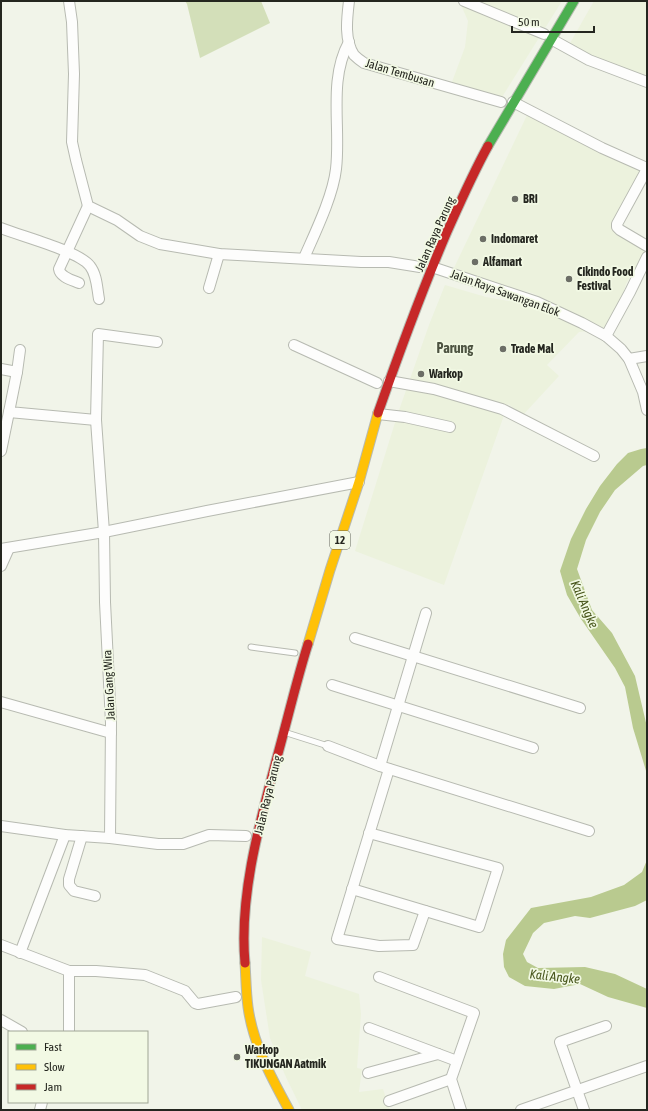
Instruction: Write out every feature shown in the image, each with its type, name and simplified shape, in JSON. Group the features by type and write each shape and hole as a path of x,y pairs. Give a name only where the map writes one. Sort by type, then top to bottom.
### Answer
{"highway":[{"name":"Jalan Raya Parung","path":"289,1110 266,1068 257,1043 248,1008 243,943 247,893 262,815 304,657 359,482 378,414 389,380 432,266 461,200 513,102 527,69 546,35 574,1"},
{"path":"461,179 472,157"},
{"path":"284,697 289,675"},
{"path":"240,864 253,864"},
{"path":"237,1000 252,1055 269,1092"}],"street":[{"path":"69,1 72,22 74,74 72,142 88,206 66,251 59,268 59,272 79,283"},
{"name":"Jalan Tembusan","path":"349,1 347,14 349,42 355,57 364,64 501,103"},
{"path":"464,1 546,35 589,60 647,82"},
{"path":"304,258 331,192 336,171 338,145 338,77 343,52 349,42"},
{"path":"513,102 602,148 647,168 617,224 617,227 620,230 647,246"},
{"path":"88,206 117,220 140,236 154,242 219,254 361,262 389,262 420,268"},
{"path":"1,228 66,251 82,259 90,266 95,276 99,299"},
{"path":"209,288 219,254"},
{"path":"606,336 647,257"},
{"name":"Jalan Raya Sawangan Elok","path":"432,266 537,302 606,336 621,349 629,359 642,392 647,410"},
{"name":"Jalan Gang Wira","path":"110,838 110,682 105,602 104,532 96,420 98,334 157,342"},
{"path":"294,345 377,383"},
{"path":"1,452 7,406 17,372 20,350"},
{"path":"629,359 647,356"},
{"path":"1,369 17,372"},
{"path":"389,380 434,389 502,409 594,456"},
{"path":"7,406 96,420"},
{"path":"378,414 405,417 450,427"},
{"path":"1,566 5,548 104,532 359,482"},
{"path":"425,911 413,945 379,946 337,939 369,833 398,706 426,613"},
{"path":"355,638 580,708"},
{"path":"332,685 533,748"},
{"path":"1,702 111,733"},
{"path":"328,746 385,767 589,831"},
{"path":"1,826 65,835 110,838 152,844 191,842 208,835 246,836"},
{"path":"352,889 479,927 498,868 369,833"},
{"path":"20,953 65,835"},
{"path":"82,836 69,879 69,886 74,891 95,896"},
{"path":"1,945 69,972 96,971 145,975 185,990 198,1004 237,1000"},
{"path":"69,972 69,1031"},
{"path":"379,977 474,1013 451,1079 461,1110"},
{"path":"1,1020 20,1031"},
{"path":"584,1110 560,1042 606,1026"},
{"path":"369,1028 457,1061"},
{"path":"368,1073 438,1054"},
{"path":"521,1110 647,1066"},
{"path":"389,1101 451,1079"}],"lane":[{"path":"251,647 295,653"},
{"path":"284,732 328,746"}],"shaded area":[{"path":"185,1 261,1 270,23 200,58"},
{"path":"462,1 562,1 499,102 449,90 465,47 468,21 461,5"},
{"path":"594,1 647,1 647,78 612,69 569,45"},
{"path":"529,111 644,168 614,224 647,250 626,284 612,332 532,293 452,272"},
{"path":"445,285 486,297 526,304 588,331 579,332 547,365 559,376 523,415 508,404 444,585 355,551 398,413 429,325"},
{"path":"262,937 311,952 305,976 359,994 361,1014 357,1068 362,1069 359,1092 383,1089 390,1110 302,1110 285,1075 270,1038 261,980"}],"water":[{"name":"Kali Angke","path":"647,448 647,465 643,466 615,490 600,512 586,540 577,569 592,610 612,633 635,676 647,727 647,774 633,728 625,687 615,668 581,619 567,595 560,571 571,539 586,509 600,486 617,464 628,453"},
{"name":"Kali Angke","path":"647,860 647,900 635,906 590,918 575,916 544,923 533,933 523,954 527,962 538,968 585,967 615,974 647,989 647,1008 608,997 580,984 554,989 525,986 509,977 504,967 503,954 506,940 531,908 591,897 624,885 642,872"}],"traffic: fast":[{"path":"488,146 574,1"}],"traffic: slow":[{"path":"308,644 330,570 359,482 378,413"},
{"path":"245,963 246,990 250,1021 258,1047 269,1073 289,1110"}],"traffic: jam":[{"path":"378,413 410,323 446,234 488,146"},
{"path":"245,963 245,913 252,861 270,785 308,644"}],"place":[{"name":"BRI","path":"515,199"},
{"name":"Indomaret","path":"483,239"},
{"name":"Alfamart","path":"475,262"},
{"name":"Cikindo Food Festival","path":"569,279"},
{"name":"Trade Mal","path":"503,349"},
{"name":"Warkop","path":"421,374"},
{"name":"Warkop TIKUNGAN Aatmik","path":"237,1057"}],"district":[{"name":"Parung","path":"455,348"}]}
